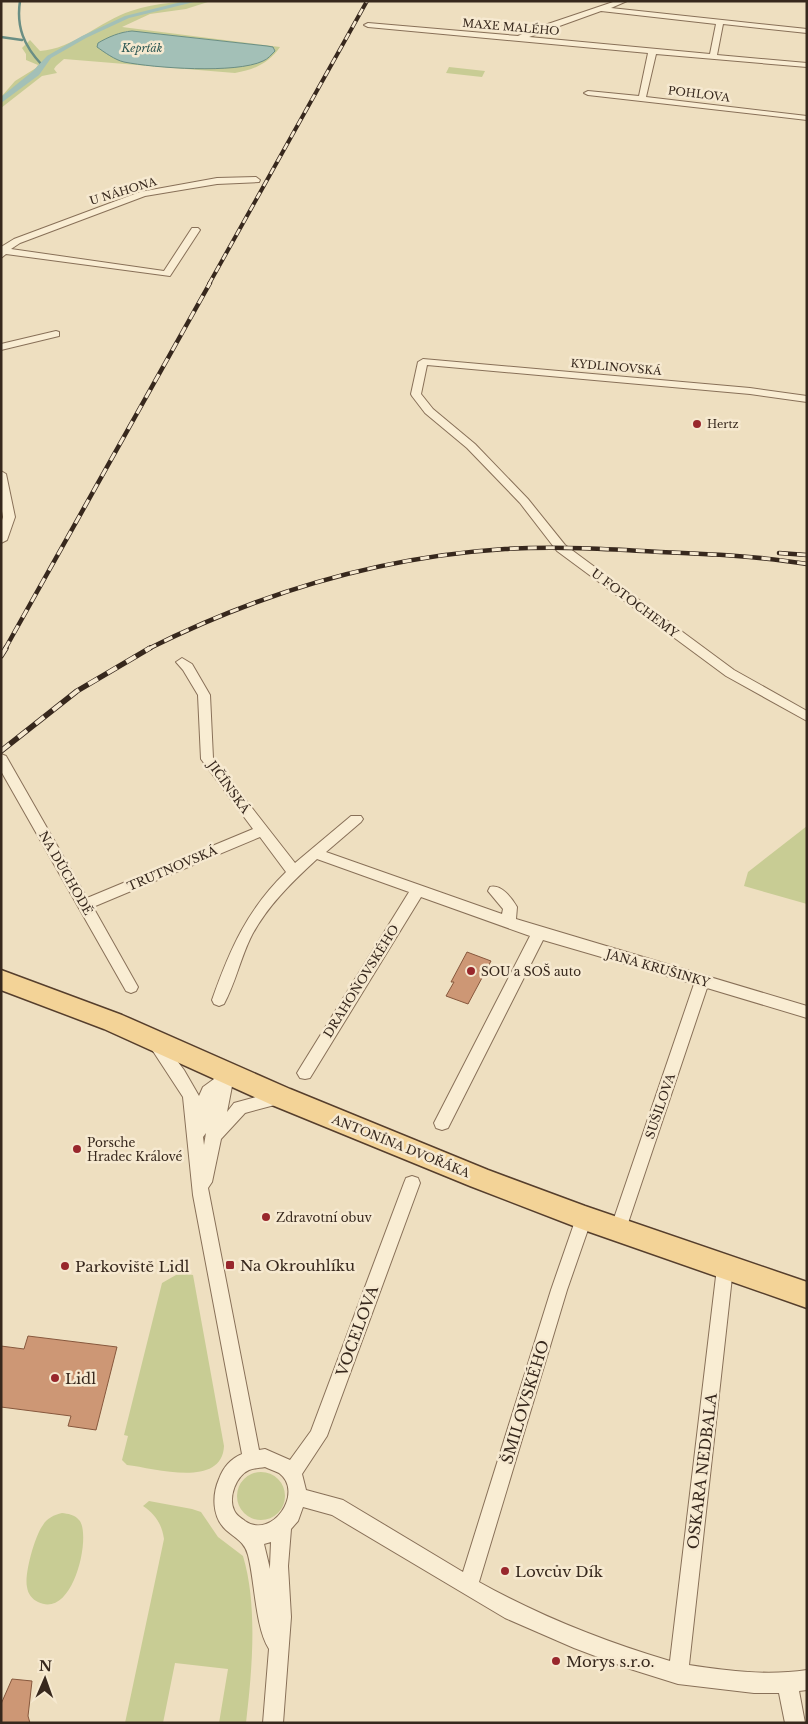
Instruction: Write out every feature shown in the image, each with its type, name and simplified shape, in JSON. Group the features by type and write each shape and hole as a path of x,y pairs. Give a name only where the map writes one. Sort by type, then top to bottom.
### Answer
{"main road":[{"name":"ANTONÍNA DVOŘÁKA","path":"1,980 60,1001 153,1040 225,1075 478,1178 584,1218 807,1295"}],"street":[{"path":"519,39 601,5 610,6 624,1"},
{"path":"601,5 807,31"},
{"path":"713,57 720,21"},
{"name":"MAXE MALÉHO","path":"368,25 807,65"},
{"path":"642,99 652,52"},
{"name":"POHLOVA","path":"588,93 807,118"},
{"name":"U NÁHONA","path":"2,251 16,241 143,194 217,181 256,180"},
{"name":"U NÁHONA","path":"2,251 167,274 194,230"},
{"path":"1,348 56,334"},
{"name":"KYDLINOVSKÁ","path":"423,362 750,391 807,399"},
{"name":"U FOTOCHEMY","path":"423,362 416,394 418,399 486,462 528,506 561,548 730,673 807,717"},
{"path":"1,474 8,517 1,540"},
{"name":"JIČÍNSKÁ","path":"182,662 188,667 204,695 207,760 295,873"},
{"name":"NA DŮCHODĚ","path":"1,759 131,987"},
{"path":"219,1000 239,948 254,920 295,873 356,819"},
{"name":"TRUTNOVSKÁ","path":"84,905 261,831"},
{"name":"JANA KRUŠINKY","path":"317,854 539,933 807,1012"},
{"name":"DRAHOŇOVSKÉHO","path":"305,1073 418,890"},
{"path":"495,891 510,907 509,922"},
{"path":"442,1123 539,933"},
{"name":"SUŠILOVA","path":"618,1230 702,981"},
{"path":"153,1040 179,1075 191,1096 201,1195 252,1460"},
{"path":"196,1147 208,1091 225,1075"},
{"path":"201,1195 223,1098 225,1075"},
{"path":"213,1139 240,1108 281,1097"},
{"name":"VOCELOVA","path":"292,1473 318,1436 412,1183"},
{"name":"ŠMILOVSKÉHO","path":"468,1586 563,1279 584,1218"},
{"name":"OSKARA NEDBALA","path":"678,1674 725,1268"},
{"path":"265,1458 275,1460 284,1465 292,1473 297,1484 299,1497 296,1509 282,1527 266,1534 247,1533 236,1528 228,1518 223,1507 226,1482 233,1472 252,1460 265,1458"},
{"path":"299,1497 336,1507 512,1611 574,1638 678,1674 745,1682 797,1682 796,1723"},
{"path":"273,1723 281,1617 279,1546 282,1527"},
{"path":"247,1533 257,1551 265,1598 279,1658"}],"green space":[{"path":"211,1 186,9 150,14 122,27 280,47 276,53 260,65 235,73 64,59 54,69 57,73 42,76 1,108 1,97 15,81 38,65 26,60 26,54 22,48 30,40 40,51 52,49 75,40 108,21 131,11 161,4","holes":["126,31 261,45 275,49 267,59 258,63 216,69 122,61 100,49"]},
{"path":"449,67 485,71 482,77 446,73"},
{"path":"807,826 807,904 744,886 748,872"},
{"path":"176,1275 193,1275 224,1446 220,1459 212,1468 200,1472 185,1473 127,1465 122,1460 128,1436 124,1435 162,1283"},
{"path":"256,1472 266,1472 278,1479 285,1491 285,1501 278,1513 266,1520 256,1520 248,1516 241,1509 237,1501 237,1491 241,1483 248,1476"},
{"path":"149,1501 201,1512 218,1537 243,1556 248,1575 252,1617 252,1661 246,1723 219,1723 228,1669 175,1663 163,1723 125,1723 164,1539 162,1529 157,1520 143,1506"},
{"path":"62,1513 71,1515 79,1520 82,1528 83,1541 77,1573 61,1599 51,1604 38,1602 28,1592 26,1581 31,1555 40,1530 45,1523 51,1517"}],"water":[{"name":"Keprťák","path":"132,31 267,46 273,47 275,51 265,60 251,65 195,69 124,62 113,58 97,47 98,43 110,37"}],"building":[{"name":"SOU a SOŠ auto","path":"467,952 491,961 468,1004 446,996 454,982 451,982"},
{"name":"Lidl","path":"28,1336 117,1347 96,1430 68,1426 71,1416 1,1407 1,1346 24,1349"},
{"path":"12,1679 32,1681 28,1716 30,1723 1,1723 1,1704"}],"waterway":[{"path":"20,1 20,28 30,51 42,65"},
{"path":"1,101 36,73 49,57 84,37 127,17 195,1"},
{"path":"1,37 22,40"}],"railway":[{"path":"209,284 367,1"},
{"path":"5,649 210,283"},
{"path":"150,648 233,611 321,581 366,569 458,553 524,548 583,548 734,556 807,564"},
{"path":"779,553 807,555"},
{"path":"1,656 6,648"},
{"path":"1,751 77,691 150,648"}],"place":[{"name":"Hertz","path":"697,424"},
{"name":"SOU a SOŠ auto","path":"471,971"},
{"name":"Porsche Hradec Králové","path":"77,1149"},
{"name":"Zdravotní obuv","path":"266,1217"},
{"name":"Na Okrouhlíku","path":"230,1265"},
{"name":"Parkoviště Lidl","path":"65,1266"},
{"name":"Lidl","path":"55,1378"},
{"name":"Lovcův Dík","path":"505,1571"},
{"name":"Morys s.r.o.","path":"556,1661"}]}
